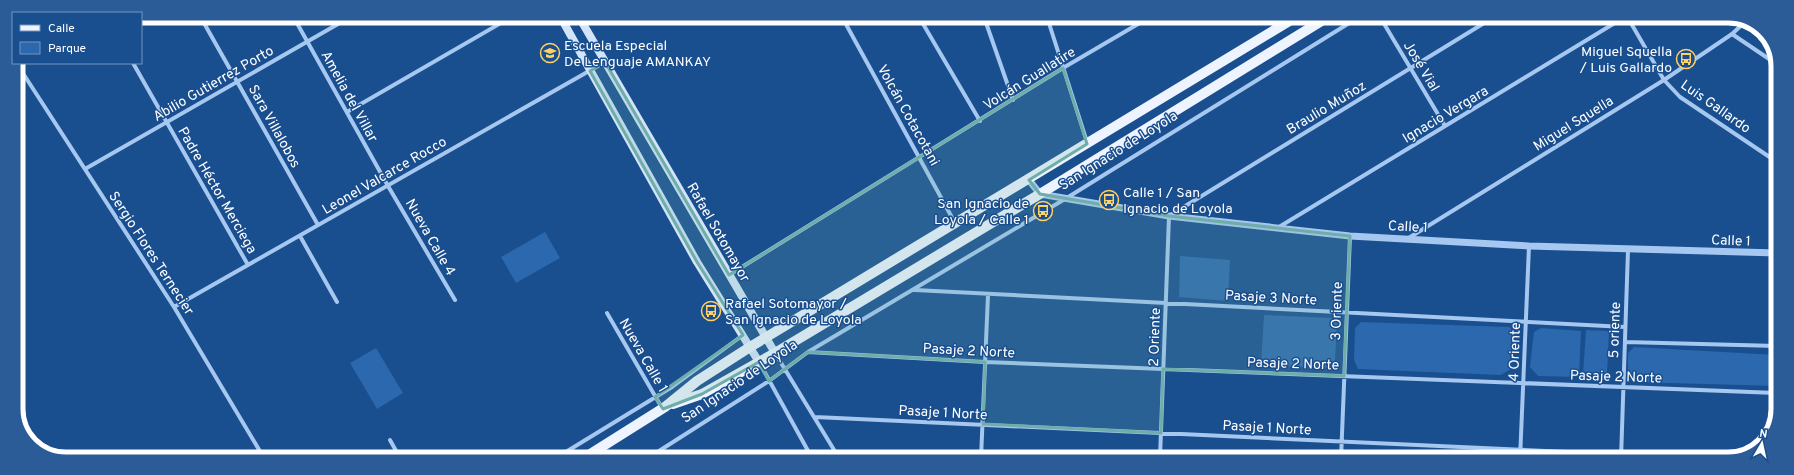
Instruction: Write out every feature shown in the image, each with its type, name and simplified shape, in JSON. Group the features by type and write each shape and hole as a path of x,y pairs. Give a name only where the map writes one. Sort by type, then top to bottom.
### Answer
{"main road":[{"path":"564,23 697,262 759,362"},
{"name":"Rafael Sotomayor","path":"583,23 775,353"},
{"name":"San Ignacio de Loyola","path":"594,452 664,408 697,381 750,347 1029,180 1286,23"},
{"name":"San Ignacio de Loyola","path":"664,408 702,394 775,353 1040,194 1318,23"}],"street":[{"name":"Sara Villalobos","path":"204,23 318,225"},
{"name":"Amelia del Villar","path":"297,23 388,186"},
{"name":"Abilio Gutierrez Porto","path":"85,169 340,23"},
{"path":"347,112 501,23"},
{"name":"Volcán Cotacotani","path":"845,23 956,224"},
{"path":"922,23 980,121"},
{"path":"986,23 1013,100"},
{"path":"1049,23 1087,144"},
{"name":"Volcán Guallatire","path":"729,275 980,121 1063,68 1140,23"},
{"name":"San Ignacio de Loyola","path":"658,452 770,382 808,352 915,290 1066,199 1349,23"},
{"name":"José Vial","path":"1384,23 1445,126"},
{"name":"Braulio Muñoz","path":"1169,216 1484,23"},
{"name":"Ignacio Vergara","path":"1277,228 1616,23"},
{"name":"Luis Gallardo","path":"1631,23 1664,80 1680,97 1771,157"},
{"name":"Miguel Squella","path":"1407,239 1664,80 1732,34 1742,25"},
{"path":"1732,34 1771,60"},
{"name":"Leonel Valcarce Rocco","path":"174,307 605,62"},
{"name":"Padre Héctor Merciega","path":"134,64 248,265"},
{"name":"Sergio Flores Ternecier","path":"23,73 174,307 260,452"},
{"path":"1029,180 1040,194"},
{"name":"Nueva Calle 4","path":"388,186 455,300"},
{"name":"Calle 1","path":"1040,194 1169,216 1350,236 1628,250 1771,253"},
{"name":"2 Oriente","path":"1160,452 1169,216"},
{"path":"300,236 337,302"},
{"name":"3 Oriente","path":"1341,452 1350,236"},
{"name":"4 Oriente","path":"1521,450 1530,246"},
{"name":"5 oriente","path":"1622,452 1628,250"},
{"name":"Pasaje 3 Norte","path":"915,290 1626,327"},
{"path":"981,452 988,295"},
{"name":"Nueva Calle 1","path":"607,313 655,397 664,408"},
{"path":"566,452 655,397 743,335"},
{"path":"1625,342 1771,346"},
{"name":"Pasaje 2 Norte","path":"808,352 985,362 1771,393"},
{"name":"Rafael Sotomayor","path":"775,353 815,416 836,452"},
{"path":"759,362 809,452"},
{"name":"Pasaje 1 Norte","path":"815,416 1550,452"},
{"path":"390,440 397,452"}],"highlighted area":[{"path":"605,62 729,275 1063,68 1087,144 1029,180 1040,194 1169,216 1350,236 1344,376 1163,369 1161,433 983,424 985,362 808,352 769,381 759,362 702,394 663,409 655,397 743,335 697,262 590,71"}],"green space":[{"path":"545,232 560,258 516,283 501,257"},
{"path":"1180,256 1230,260 1228,301 1179,297"},
{"path":"1264,315 1332,318 1337,323 1335,360 1330,368 1261,365"},
{"path":"1361,322 1509,327 1515,332 1511,369 1501,375 1358,369 1354,360 1355,328"},
{"path":"1541,328 1581,331 1579,377 1538,376 1530,367 1534,332"},
{"path":"1586,330 1609,331 1607,375 1583,373"},
{"path":"1634,347 1771,355 1771,386 1633,382 1628,378 1628,353"},
{"path":"376,348 403,393 377,409 350,363"}],"place":[{"name":"Escuela Especial De Lenguaje AMANKAY","path":"550,53"},
{"name":"Miguel Squella / Luis Gallardo","path":"1686,59"},
{"name":"Calle 1 / San Ignacio de Loyola","path":"1109,200"},
{"name":"San Ignacio de Loyola / Calle 1","path":"1043,211"},
{"name":"Rafael Sotomayor / San Ignacio de Loyola","path":"711,311"}]}
